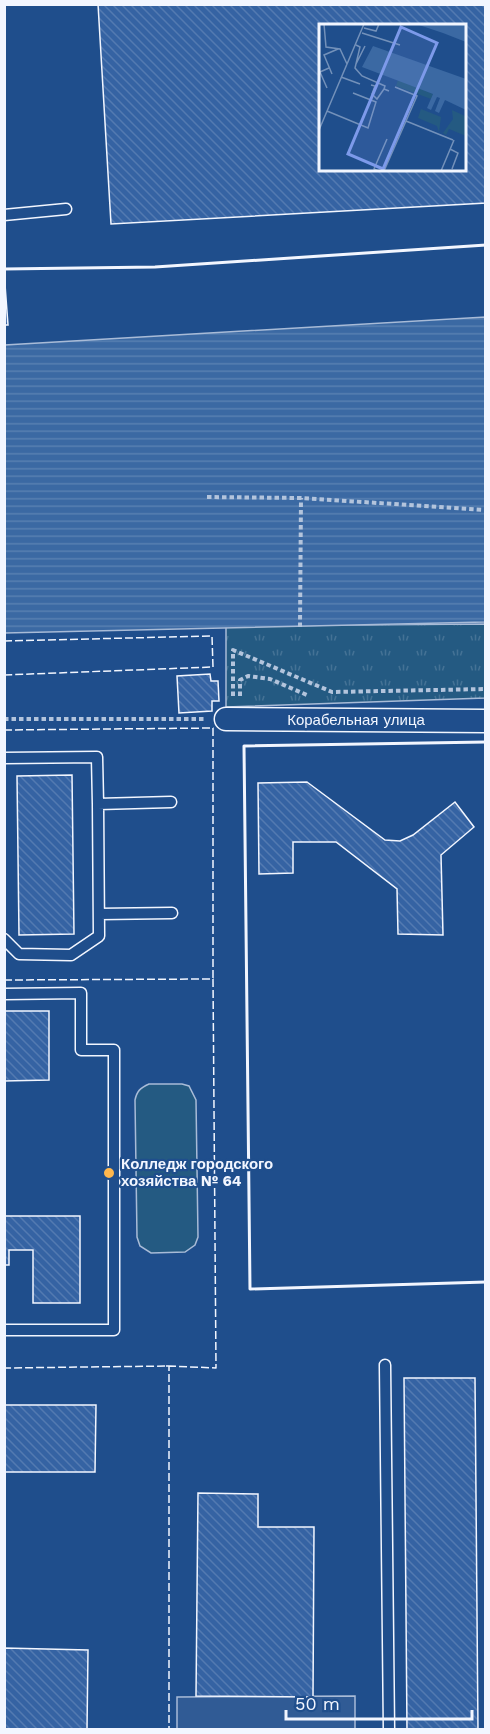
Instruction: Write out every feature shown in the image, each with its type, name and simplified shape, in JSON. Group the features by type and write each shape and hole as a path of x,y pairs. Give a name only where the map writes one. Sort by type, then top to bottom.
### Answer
{"street":[{"name":"Корабельная улица","path":"229,719 486,721"}],"lane":[{"path":"4,214 66,209"},
{"path":"4,758 97,757 99,914 99,936 71,955 19,954 4,939"},
{"path":"98,804 171,802"},
{"path":"99,914 172,913"},
{"path":"4,994 81,993 81,1050 114,1050 114,1330 4,1330"},
{"path":"385,1365 389,1730"}],"path":[{"path":"207,497 301,498 486,510"},
{"path":"300,627 301,498"},
{"path":"4,719 229,719 233,650 332,693 486,689"},
{"path":"245,698 239,695 240,680 248,676 270,679 314,697"}],"green space":[{"path":"485,624 485,698 226,707 226,626"},
{"path":"149,1084 189,1086 196,1100 198,1237 195,1245 185,1252 151,1253 140,1246 137,1237 135,1100 139,1090"}],"shaded area":[{"path":"485,317 485,622 5,633 5,345"},
{"path":"355,1696 355,1729 177,1730 177,1697"}],"building":[{"path":"98,4 486,4 486,203 111,224"},
{"path":"4,271 8,325 4,325"},
{"path":"210,674 211,681 218,681 219,701 212,701 212,711 179,713 177,676"},
{"path":"72,775 74,934 19,935 17,776"},
{"path":"307,782 385,840 400,841 413,835 455,802 474,827 441,855 443,935 398,934 397,889 336,842 293,842 293,873 259,874 258,783"},
{"path":"4,1011 49,1011 49,1080 4,1081"},
{"path":"4,1216 80,1216 80,1303 33,1303 33,1250 9,1250 9,1265 4,1265"},
{"path":"404,1378 475,1378 478,1730 407,1730"},
{"path":"4,1405 96,1405 95,1472 4,1472"},
{"path":"198,1493 258,1494 258,1527 314,1527 313,1697 196,1696"},
{"path":"4,1648 88,1650 87,1730 4,1730"}],"fence":[{"path":"4,641 212,636 213,667 4,675"},
{"path":"4,730 213,728 213,979 211,979"},
{"path":"4,980 213,979 216,1368 169,1366 4,1368"},
{"path":"166,1366 169,1366 169,1730"}],"wall":[{"path":"4,269 155,267 486,245"},
{"path":"486,742 244,746 250,1289 486,1282"}],"place":[{"name":"Колледж городского хозяйства № 64","path":"109,1173"}]}
